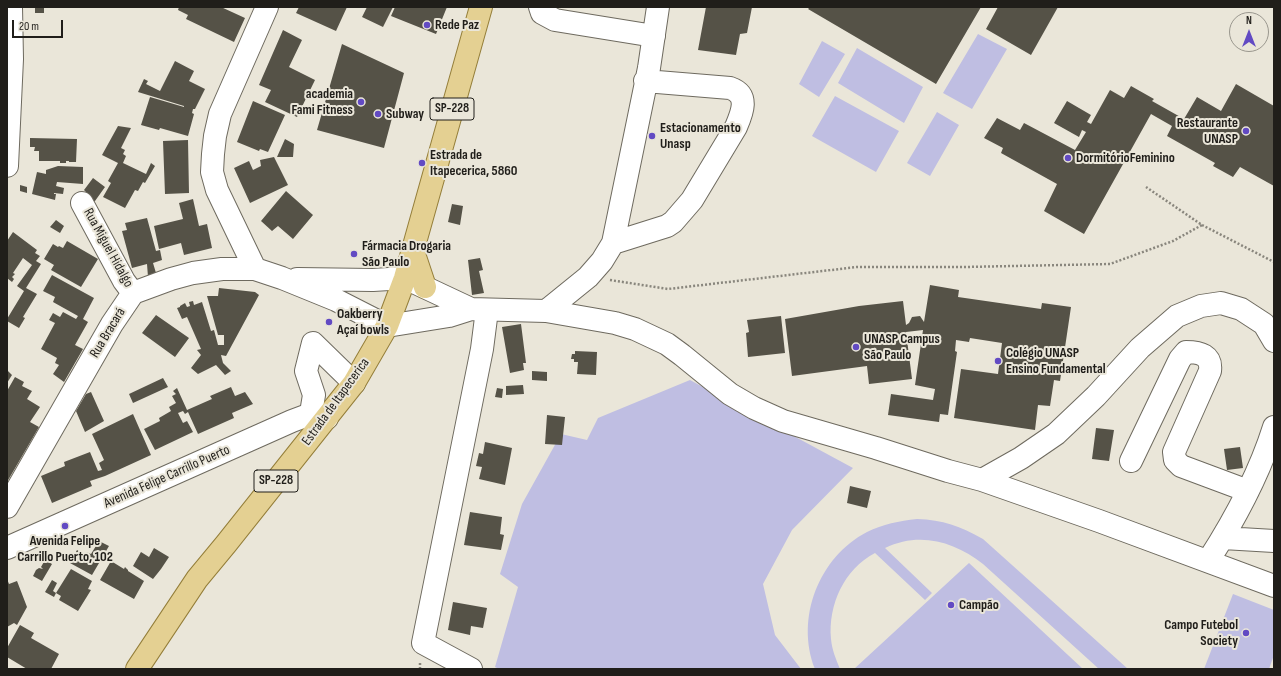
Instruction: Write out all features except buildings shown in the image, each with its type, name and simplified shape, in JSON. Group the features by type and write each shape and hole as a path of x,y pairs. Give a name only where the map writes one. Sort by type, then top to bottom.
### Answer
{"main road":[{"name":"Estrada de Itapecerica","path":"137,669 197,578 319,416 354,383 388,326 413,252 481,7"},
{"name":"Estrada de Itapecerica","path":"469,49 491,7"},
{"path":"413,252 425,287"}],"street":[{"path":"7,166 12,59 11,7"},
{"path":"255,270 217,190 212,172 215,136 220,114 267,7"},
{"path":"540,7 542,13 555,20 654,36"},
{"path":"546,311 588,277 602,261 613,243 654,36 658,7"},
{"path":"613,243 667,226 673,222 692,200 736,127 741,115 743,103 741,95 736,90 730,88 645,81"},
{"name":"Rua Miguel Hidalgo","path":"82,202 124,281 133,293"},
{"name":"Rua Bracará","path":"7,507 108,331 133,293 171,278 193,273 222,269 255,270 282,278 336,300 388,326"},
{"name":"Rua Bracará","path":"282,278 373,280 405,278"},
{"path":"405,278 479,310"},
{"path":"982,480 1021,458 1056,434 1096,396 1140,348 1177,316 1201,306 1222,303 1241,309 1264,324 1274,341"},
{"path":"471,669 423,643 482,349 479,310"},
{"path":"388,326 479,310 546,311 615,323 640,331 667,344 730,394 783,422 982,480 1274,586"},
{"path":"319,416 306,371 313,343 354,383"},
{"path":"1132,461 1180,359 1186,352 1196,352 1208,358 1211,363 1210,371 1174,452 1175,460 1181,466 1248,491"},
{"name":"Avenida Felipe Carrillo Puerto","path":"7,548 222,443 319,416"},
{"path":"1208,561 1223,538 1257,473 1274,427"},
{"path":"1223,538 1274,541"}],"path":[{"path":"1146,187 1202,225 1274,262"},
{"path":"588,277 668,289 857,267 966,267 1110,264 1173,241 1202,225"}],"shaded area":[{"path":"978,34 1007,49 972,109 943,93"},
{"path":"822,41 845,54 819,97 799,84"},
{"path":"857,48 923,87 904,123 838,83"},
{"path":"835,96 899,131 876,172 812,136"},
{"path":"937,112 959,125 930,176 907,163"},
{"path":"690,380 853,468 792,530 763,584 775,635 801,669 499,669 495,667 518,587 500,574 522,504 561,434 587,440 598,418"},
{"path":"917,519 951,524 983,539 1128,669 1099,669 983,564 972,556 937,541 911,540 885,548 932,593 925,600 875,553 864,560 855,568 840,589 832,613 831,639 834,654 840,669 815,669 810,649 808,630 810,610 824,573 836,557 850,543 867,532 891,523"},
{"path":"969,563 1083,669 854,669"},
{"name":"Campo Futebol Society","path":"1233,594 1274,610 1274,655 1269,669 1204,669"}],"place":[{"name":"Rede Paz","path":"427,25"},
{"name":"academia Fami Fitness","path":"361,102"},
{"name":"Subway","path":"378,114"},
{"name":"Restaurante UNASP","path":"1246,131"},
{"name":"Estacionamento Unasp","path":"652,136"},
{"name":"DormitórioFeminino","path":"1068,158"},
{"name":"Estrada de Itapecerica, 5860","path":"422,163"},
{"name":"Fármacia Drogaria São Paulo","path":"354,254"},
{"name":"Oakberry Açaí bowls","path":"329,322"},
{"name":"UNASP Campus São Paulo","path":"856,347"},
{"name":"Colégio UNASP Ensino Fundamental","path":"998,361"},
{"name":"Avenida Felipe Carrillo Puerto, 102","path":"65,526"},
{"name":"Campão","path":"951,605"},
{"name":"Campo Futebol Society","path":"1246,633"}]}
